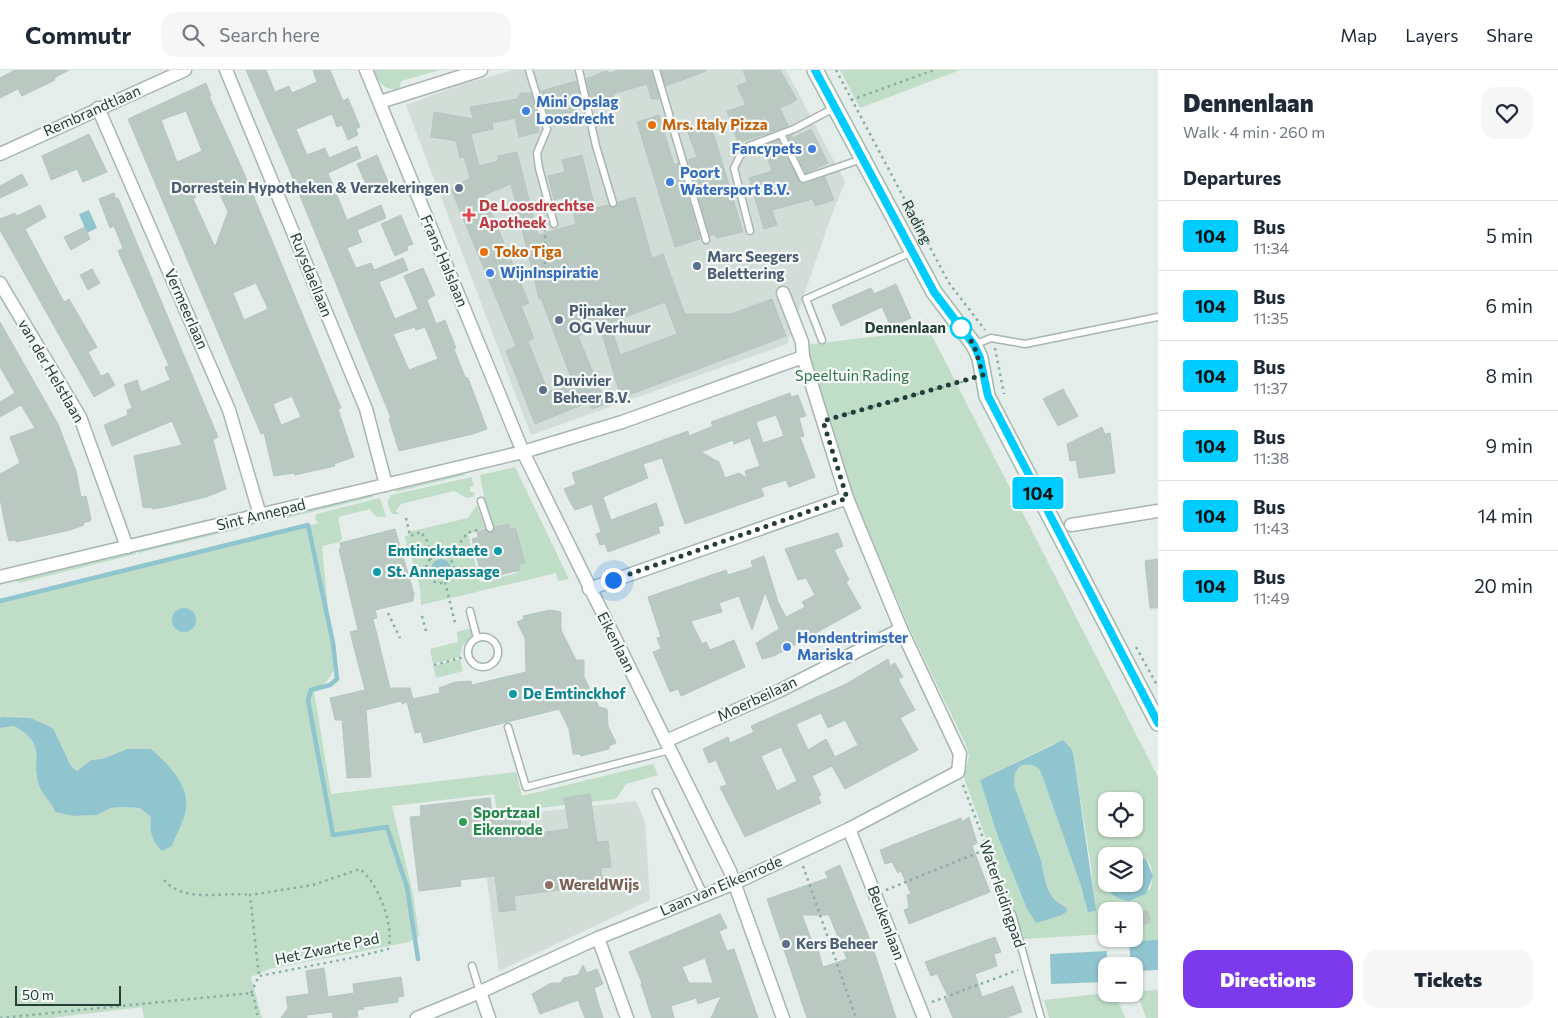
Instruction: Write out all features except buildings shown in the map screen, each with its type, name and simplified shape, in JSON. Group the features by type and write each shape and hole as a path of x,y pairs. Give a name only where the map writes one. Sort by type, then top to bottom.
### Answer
{"main road":[{"name":"Rading","path":"815,70 934,292 974,345 988,396 1157,719"}],"street":[{"name":"Rembrandtlaan","path":"0,154 185,70"},
{"name":"Ruysdaellaan","path":"226,70 366,410 386,485"},
{"name":"Frans Halslaan","path":"366,70 523,452"},
{"path":"380,102 481,70"},
{"name":"Vermeerlaan","path":"98,108 229,410 260,516"},
{"name":"van der Helstlaan","path":"0,283 80,417 127,547"},
{"path":"783,293 802,342 802,357 847,498 901,629 960,754 958,772"},
{"path":"523,452 622,422 802,357"},
{"name":"Sint Annepad","path":"0,577 523,452"},
{"name":"Eikenlaan","path":"523,452 735,883 782,1018"},
{"path":"590,589 847,498"},
{"path":"1071,525 1158,511"},
{"name":"Moerbeilaan","path":"668,745 901,629"},
{"name":"Laan van Eikenrode","path":"417,1018 480,992 598,938 735,883 849,828 958,772"},
{"name":"Beukenlaan","path":"849,828 921,1012"},
{"path":"598,938 627,1018"},
{"path":"480,992 490,1018"}],"lane":[{"path":"529,70 547,130 537,153 539,168 554,224"},
{"path":"579,70 596,146 613,203"},
{"path":"656,70 706,240"},
{"path":"750,230 734,168 740,156 749,146 781,134 834,108"},
{"path":"781,134 803,179 862,159"},
{"name":"Rading","path":"822,340 806,298 912,252"},
{"path":"974,345 991,338 1025,344 1158,317"},
{"path":"481,501 490,527"},
{"path":"470,611 477,638"},
{"path":"477,638 488,638 496,644 497,659 489,666 479,668 471,662 468,656 470,644 477,638"},
{"path":"508,727 526,787 668,745"},
{"path":"656,792 704,895"},
{"name":"Waterleidingpad","path":"1012,914 1041,1018"},
{"path":"472,966 480,992"}],"path":[{"name":"Rading","path":"836,70 949,283 991,338 999,371 983,375"},
{"path":"834,108 934,70"},
{"path":"545,264 544,247 546,238 544,232 545,228 554,224"},
{"path":"823,421 983,375"},
{"path":"406,518 410,536 421,532 427,542 431,560"},
{"path":"449,558 467,533 490,527"},
{"path":"440,555 449,558 454,570 451,578 445,582 435,582 428,575 427,566 431,560 440,555"},
{"path":"445,582 455,623"},
{"path":"388,613 400,638"},
{"path":"422,616 426,631"},
{"path":"434,665 468,656"},
{"name":"Waterleidingpad","path":"958,772 1012,914"},
{"path":"875,894 988,849"},
{"path":"798,853 856,1018"},
{"name":"Het Zwarte Pad","path":"251,993 259,976 250,895 313,885 360,869 368,875 387,914 391,940 388,949 356,958 259,976"},
{"path":"164,880 169,886 180,892 250,895"},
{"path":"921,1012 1027,967"},
{"path":"0,1018 251,993 254,998 258,1018"}],"shaded area":[{"path":"514,70 786,70 845,182 787,344 531,435 406,105 462,84"},
{"path":"636,801 645,822 650,900 499,971 485,865 495,817"}],"green space":[{"path":"373,70 440,70 401,81 400,87 396,90 387,88 382,84"},
{"path":"840,70 960,70 860,108"},
{"name":"Speeltuin Rading","path":"929,330 1158,777 1158,940 1143,941 1143,902 1098,902 1098,934 1023,939 964,778 969,756 966,745 909,627 852,492 805,345","holes":["1055,743 1074,758 1091,866 1094,905 1082,892 1040,770 1026,765 1020,766 1015,773 1014,785 1042,863 1051,896 1055,901 1066,907 1027,909 998,837 980,780"]},
{"path":"515,467 569,579 558,581 556,573 421,605 420,588 411,556 408,556 405,536 409,535 408,532 468,518 477,505 485,528 468,534 480,582 517,573 516,571 520,570 519,564 525,562 517,528 510,529 509,524 492,528 480,475"},
{"path":"464,471 465,475 396,492 395,487"},
{"path":"472,477 474,486 470,487 470,492 475,492 473,497 467,498 454,491 401,504 396,511 400,514 392,514 387,502 391,495"},
{"path":"372,493 373,497 283,519 277,515"},
{"path":"380,498 386,517 376,517 370,509 338,517 342,538 340,542 322,546 334,670 327,681 314,691 331,794 516,772 522,796 653,764 658,775 626,784 616,799 497,813 494,794 392,806 413,894 419,936 409,942 269,969 251,977 262,1018 144,1018 142,1007 50,1018 0,1018 0,728 14,726 32,740 35,747 36,770 40,788 55,812 73,816 97,815 111,808 140,808 151,817 150,826 172,846 186,808 127,749 102,759 91,760 77,771 71,766 53,728 31,720 0,718 0,601 319,523 315,519 316,514"},
{"path":"242,524 239,529 138,553 137,549"},
{"path":"135,549 136,554 19,583 13,579"},
{"path":"471,628 472,636 462,646 460,657 433,664 430,649 458,642 457,632"},
{"path":"460,659 463,671 436,678 433,666"},
{"path":"1158,990 1158,1018 1146,1018 1140,1002 1143,1002 1143,991"},
{"path":"1098,994 1098,1002 1119,1002 1125,1018 1049,1018 1044,1000"}],"water":[{"path":"89,210 97,228 87,233 79,214"},
{"path":"441,559 448,562 451,569 448,576 441,579 434,576 431,569 434,562"},
{"path":"184,608 189,609 195,615 195,625 189,631 184,632 179,631 173,625 172,620 173,615 179,609"},
{"path":"0,718 30,718 53,728 71,766 77,771 91,760 102,759 127,749 151,749 176,775 181,783 186,800 185,814 172,846 162,851 152,836 150,827 151,817 140,808 111,808 97,815 73,816 55,812 40,788 36,770 35,747 32,740 14,726 0,728"},
{"path":"1063,740 1072,750 1074,758 1096,911 1088,912 1080,883 1040,770 1033,766 1023,765 1015,773 1014,785 1042,863 1049,891 1054,899 1066,907 1067,911 1062,915 1036,923 1027,909 998,837 980,780"},
{"path":"1143,858 1146,859 1153,876 1146,894 1129,901 1122,900 1110,892 1143,892"},
{"path":"1158,940 1158,970 1143,971 1143,957 1130,957 1129,947 1143,947 1143,941"},
{"path":"1107,951 1107,957 1098,957 1098,982 1051,984 1050,954"}],"waterway":[{"path":"0,601 308,525 333,643 337,679 330,685 311,690 308,700 333,835 387,827 407,887 418,959"}],"bus line":[{"name":"104","path":"815,70 934,292 974,345 980,358 988,396 1158,723"}],"place":[{"name":"Mini Opslag Loosdrecht","path":"526,111"},
{"name":"Mrs. Italy Pizza","path":"652,125"},
{"name":"Fancypets","path":"812,149"},
{"name":"Poort Watersport B.V.","path":"670,182"},
{"name":"Dorrestein Hypotheken & Verzekeringen","path":"459,188"},
{"name":"De Loosdrechtse Apotheek","path":"469,215"},
{"name":"Toko Tiga","path":"484,252"},
{"name":"Marc Seegers Belettering","path":"697,266"},
{"name":"WijnInspiratie","path":"490,273"},
{"name":"Pijnaker OG Verhuur","path":"559,320"},
{"name":"Dennenlaan","path":"961,328"},
{"name":"Duvivier Beheer B.V.","path":"543,390"},
{"name":"Emtinckstaete","path":"498,551"},
{"name":"St. Annepassage","path":"377,572"},
{"name":"Hondentrimster Mariska","path":"787,647"},
{"name":"De Emtinckhof","path":"513,694"},
{"name":"Sportzaal Eikenrode","path":"463,822"},
{"name":"WereldWijs","path":"549,885"},
{"name":"Kers Beheer","path":"786,944"}],"route":[{"path":"613,580 847,498 823,421 983,375 980,358 974,345 961,328"}]}
